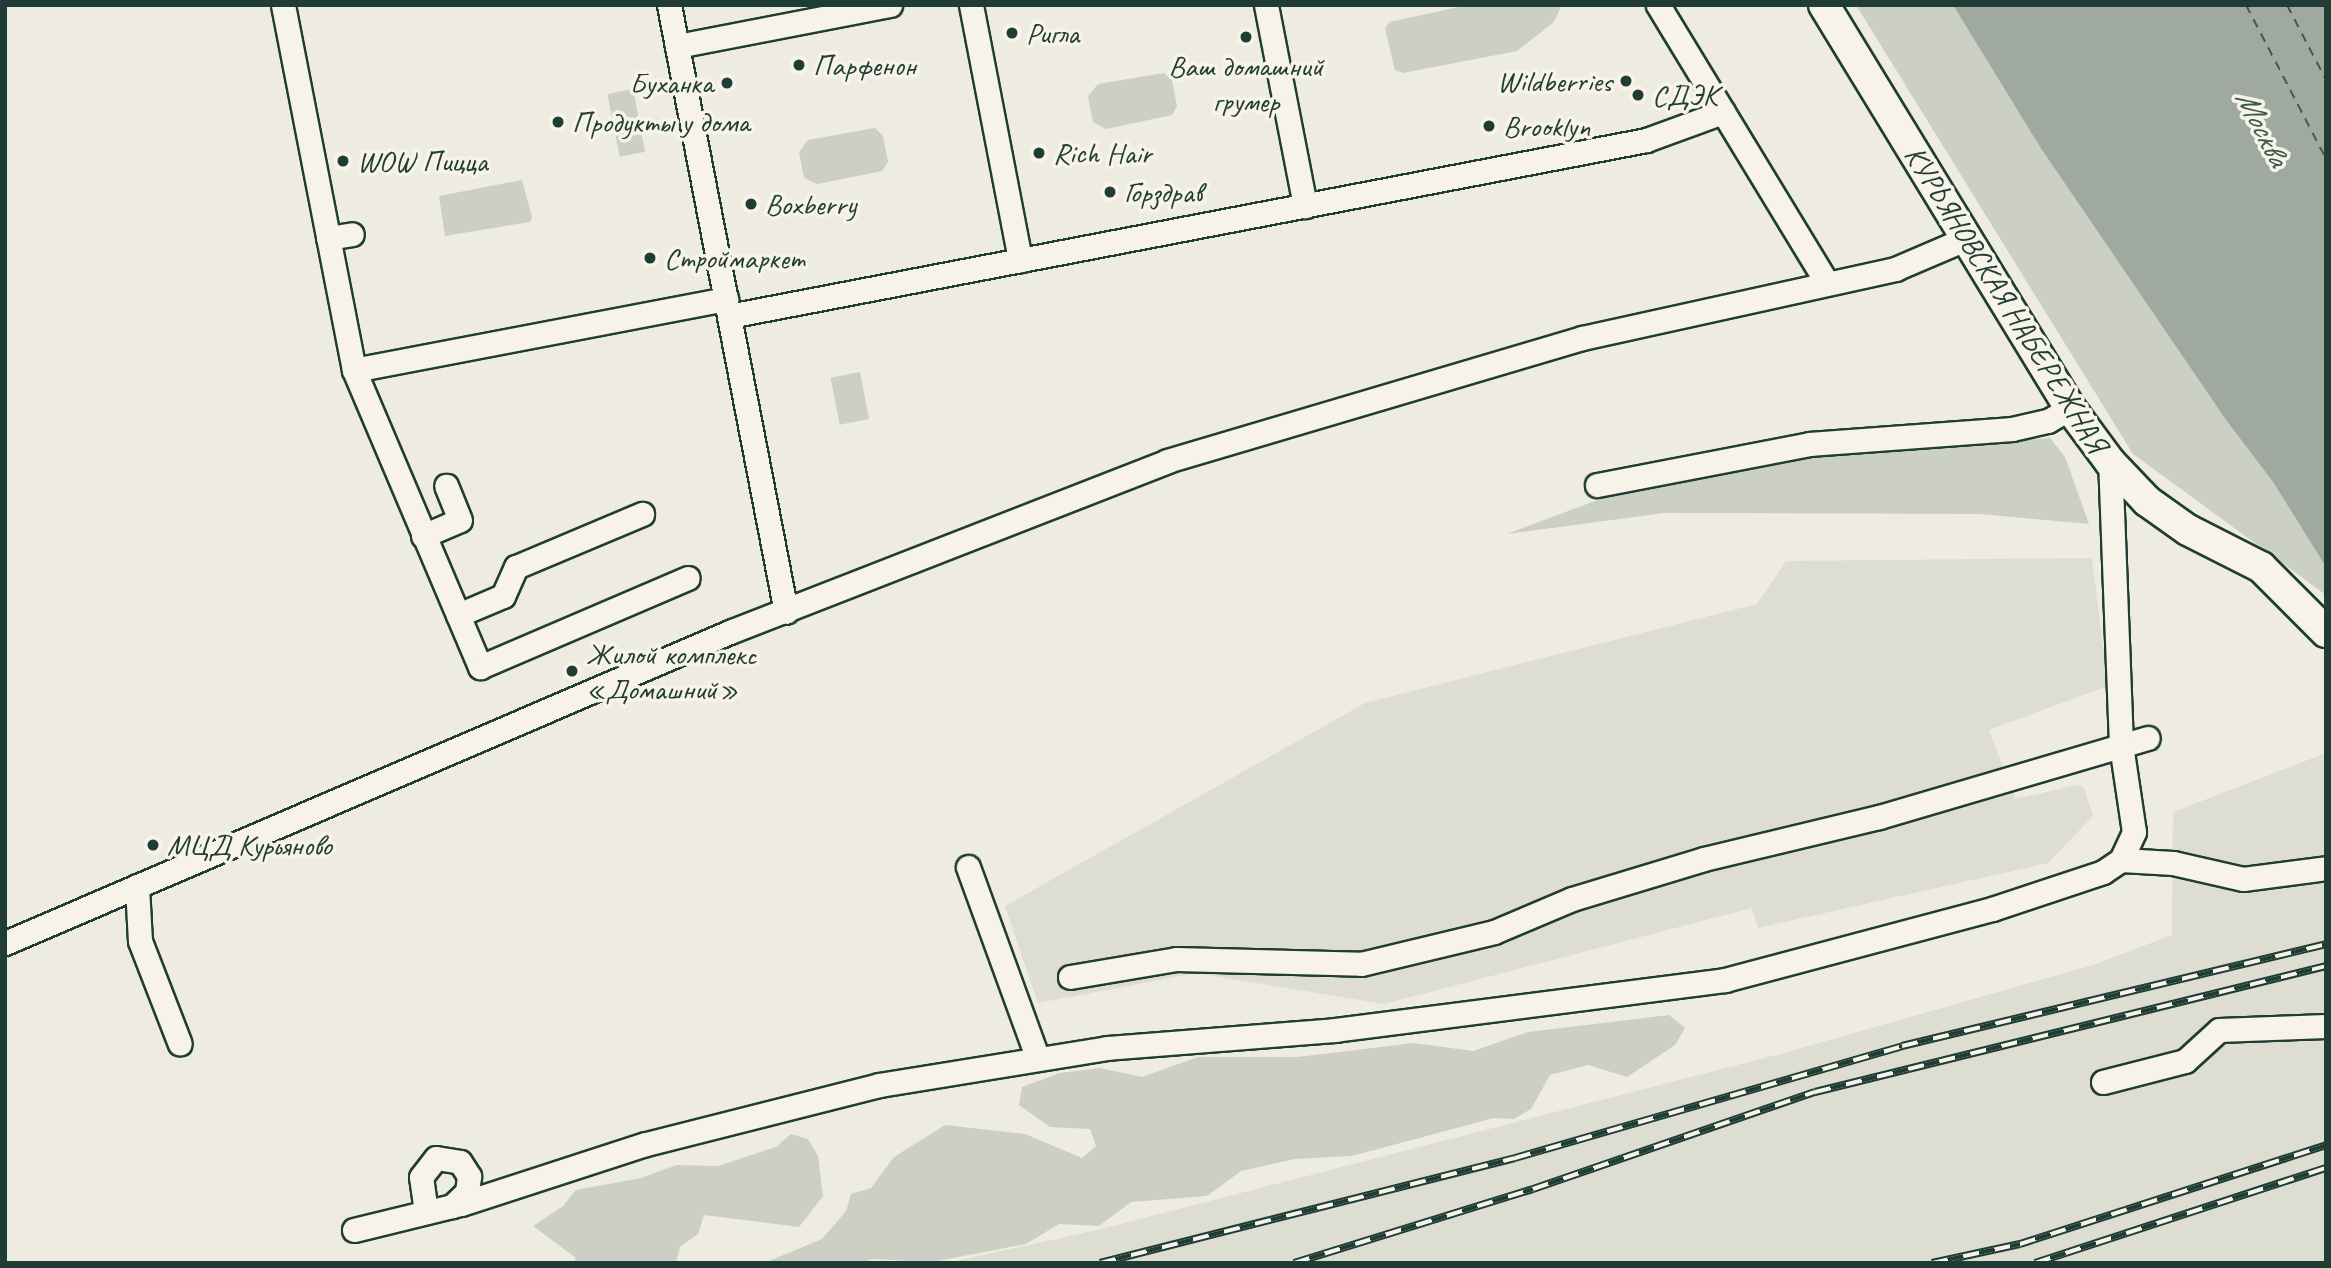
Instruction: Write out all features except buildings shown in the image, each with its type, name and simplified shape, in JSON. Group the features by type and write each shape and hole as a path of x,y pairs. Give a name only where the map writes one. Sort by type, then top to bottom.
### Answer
{"main road":[{"name":"КУРЬЯНОВСКАЯ НАБЕРЕЖНАЯ","path":"1824,5 2070,408 2110,462 2147,500 2188,530 2261,567 2326,632"}],"street":[{"path":"283,5 354,370 480,667 688,578"},
{"path":"669,5 786,612"},
{"path":"677,46 890,5"},
{"path":"971,5 1020,260"},
{"path":"1266,5 1305,206"},
{"path":"1658,5 1827,283"},
{"path":"354,370 1020,260 1646,140 1723,112"},
{"path":"328,238 352,234"},
{"path":"5,943 1027,512 1167,461 1479,365 1895,269 1965,239"},
{"path":"1597,485 1809,444 1921,439 2012,429 2048,421 2070,408"},
{"path":"354,1230 452,1206 646,1144 879,1084 1037,1057 1335,1030 1725,980 1992,909 2103,872 2120,860 2134,832 2121,745 2110,462"},
{"path":"423,536 460,520 446,486"},
{"path":"457,615 503,596 516,567 642,514"},
{"path":"1070,977 1176,959 1361,964 1494,932 1572,899 1704,859 1879,817 2148,738"},
{"path":"2120,860 2173,863 2243,880 2326,868"},
{"path":"968,867 1037,1057"},
{"path":"137,886 140,941 180,1044"},
{"path":"2103,1082 2185,1061 2219,1030 2326,1026"},
{"path":"426,1212 421,1177 429,1162 444,1156 490,1184 519,1184"},
{"path":"452,1206 467,1192 466,1168"}],"shaded area":[{"path":"1468,5 1559,5 1560,9 1554,22 1517,51 1403,73 1395,70 1385,29 1389,22"},
{"path":"1856,5 1953,5 2040,147 2226,420 2273,482 2326,567 2326,595 2133,454"},
{"path":"1164,73 1172,80 1177,106 1172,115 1106,129 1093,122 1088,96 1098,84"},
{"path":"633,89 645,152 620,157 607,94"},
{"path":"875,128 883,136 888,162 882,171 817,184 804,178 799,152 808,140"},
{"path":"522,180 532,217 530,222 445,236 439,196"},
{"path":"860,372 869,419 840,425 831,378"},
{"path":"2050,438 2065,457 2089,524 1979,514 1664,513 1507,534 1624,490 1762,462"},
{"path":"2092,558 2108,686 1989,730 2015,799 2077,785 2084,788 2093,816 2048,863 1758,928 1752,908 1384,1004 1196,973 1038,1003 1005,906 1365,703 1757,604 1786,561"},
{"path":"2326,753 2326,1263 947,1263 1101,1229 1780,1054 2093,965 2172,935 2173,812"},
{"path":"1669,1015 1685,1028 1675,1045 1627,1077 1588,1065 1550,1075 1531,1109 1514,1119 1494,1118 1352,1156 1295,1159 1241,1171 1207,1196 1131,1202 1099,1226 1059,1224 1026,1244 932,1262 872,1259 861,1263 764,1263 822,1239 846,1211 851,1194 871,1188 894,1157 945,1125 1025,1134 1082,1158 1096,1146 1090,1129 1050,1127 1019,1105 1022,1087 1060,1073 1100,1068 1142,1077 1198,1057 1297,1057 1414,1043 1473,1051 1528,1032"},
{"path":"791,1134 808,1139 818,1156 823,1196 799,1227 704,1215 698,1234 680,1247 676,1263 574,1263 576,1258 533,1226 563,1206 576,1190 641,1178 677,1165 718,1166 776,1147"}],"water":[{"name":"Москва","path":"1953,5 2326,5 2326,567 2273,482 2226,420 2040,147"}],"ferry route":[{"path":"2246,5 2326,159"},
{"path":"2287,5 2326,80"}],"railway":[{"path":"1100,1263 1515,1158 1902,1046 2326,944"},
{"path":"1294,1263 1533,1189 1815,1092 2326,966"},
{"path":"1932,1263 2020,1244 2326,1145"},
{"path":"2035,1263 2326,1168"}],"place":[{"name":"Ригла","path":"1012,33"},
{"name":"Ваш домашний грумер","path":"1246,37"},
{"name":"Парфенон","path":"799,65"},
{"name":"Wildberries","path":"1626,81"},
{"name":"Буханка","path":"727,83"},
{"name":"СДЭК","path":"1638,95"},
{"name":"Продукты у дома","path":"558,122"},
{"name":"Brooklyn","path":"1489,126"},
{"name":"Rich Hair","path":"1039,153"},
{"name":"WOW Пицца","path":"343,161"},
{"name":"Горздрав","path":"1110,192"},
{"name":"Boxberry","path":"751,204"},
{"name":"Строймаркет","path":"650,258"},
{"name":"Жилой комплекс «Домашний»","path":"572,671"},
{"name":"МЦД Курьяново","path":"153,845"}]}
